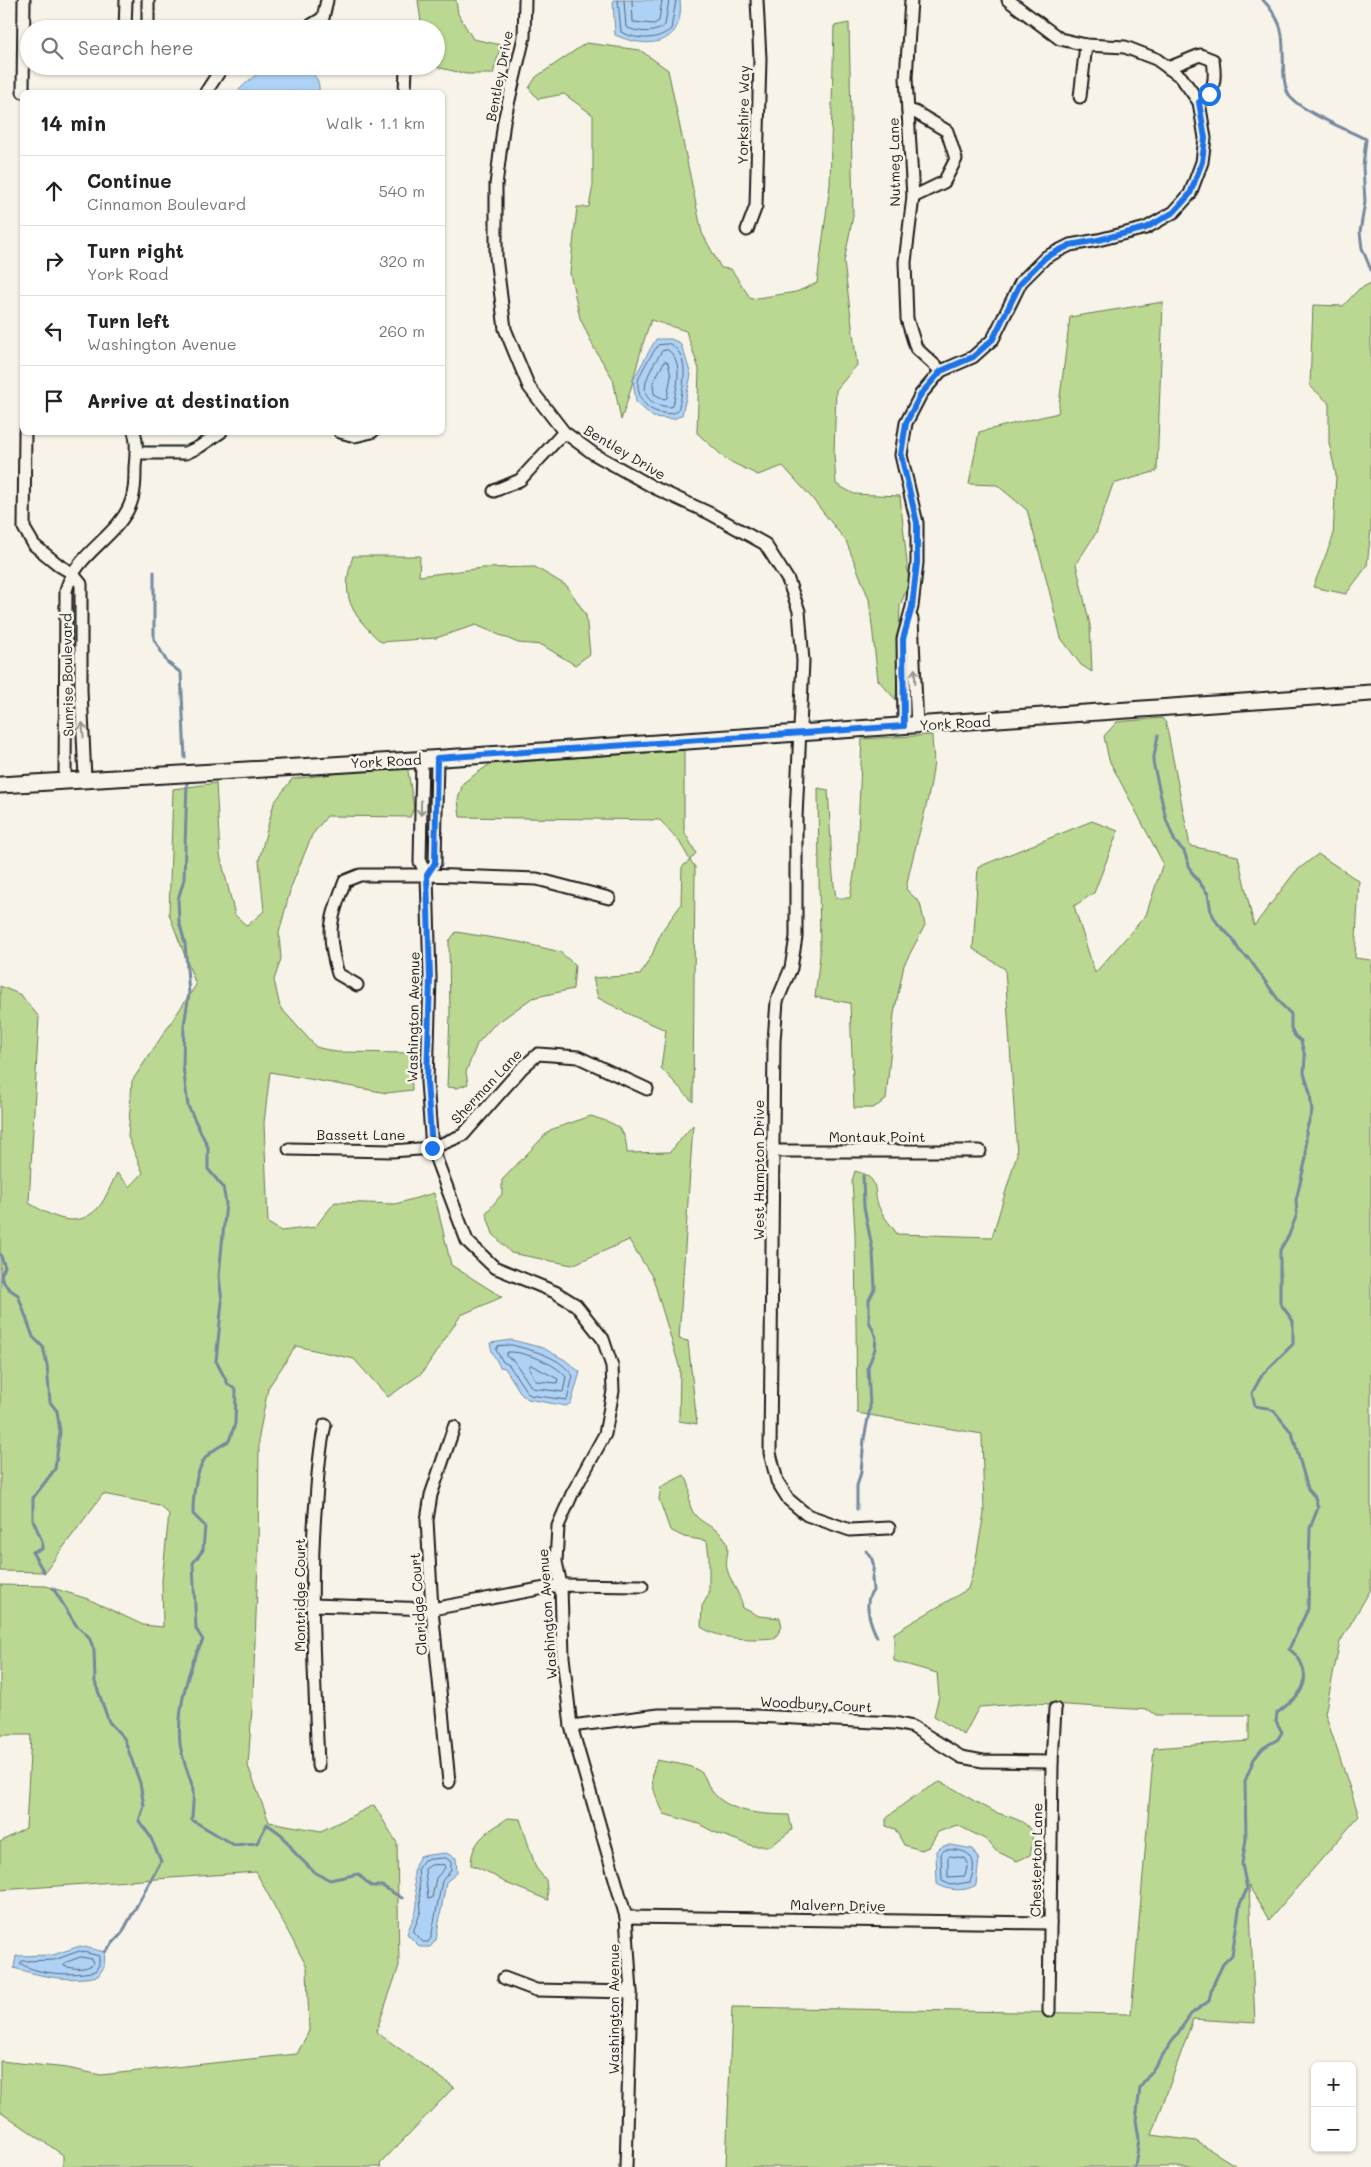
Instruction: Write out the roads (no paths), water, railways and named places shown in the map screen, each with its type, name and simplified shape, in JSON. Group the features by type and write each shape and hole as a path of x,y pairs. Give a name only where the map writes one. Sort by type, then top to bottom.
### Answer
{"street":[{"path":"24,0 25,20"},
{"path":"125,20 126,0"},
{"path":"148,0 148,20"},
{"path":"320,20 323,18 327,0"},
{"name":"Bentley Drive","path":"525,0 524,38 504,121 496,185 496,256 505,329 529,387 564,432 594,454 654,488 708,513 765,544 788,580 799,611 803,661 799,732"},
{"name":"Yorkshire Way","path":"747,230 756,206 760,59 757,0"},
{"name":"Nutmeg Lane","path":"911,0 906,78 913,197 905,262 907,319 916,348 941,371"},
{"path":"910,725 912,607 917,563 917,523 901,455 906,423 921,394 941,371 973,357 993,339 1021,282 1046,257 1070,245 1146,228 1174,212 1190,194 1202,162 1205,138 1199,102 1181,77 1156,59 1125,47 1086,45 1060,39 1008,0"},
{"path":"1080,97 1086,45"},
{"path":"1168,68 1200,55 1213,60 1215,77 1209,94 1199,102"},
{"path":"23,90 24,75"},
{"path":"207,90 217,75"},
{"path":"406,75 406,90"},
{"path":"908,110 915,112 947,131 956,159 944,182 913,197"},
{"path":"494,491 520,480 564,432"},
{"path":"25,435 24,528 34,545 72,573"},
{"name":"Sunrise Boulevard","path":"65,780 66,591 72,573 116,526 129,506 134,492 136,453 134,435"},
{"path":"136,453 186,453 217,435"},
{"name":"Sunrise Boulevard","path":"72,573 81,584 81,690 85,779"},
{"name":"York Road","path":"0,785 437,758 1371,693"},
{"name":"West Hampton Drive","path":"799,732 796,818 796,937 791,968 777,1001 774,1041 770,1453 777,1482 789,1500 807,1515 850,1530 889,1528"},
{"name":"Washington Avenue","path":"427,875 435,863 437,758"},
{"name":"Washington Avenue","path":"422,759 420,862 427,875 430,978 427,1082 432,1148 467,1241 494,1267 555,1292 576,1305 603,1339 612,1366 612,1391 605,1434 572,1494 558,1526 556,1562 561,1585 563,1657 571,1726 626,1917 631,1992 626,2167"},
{"path":"357,985 338,974 331,950 331,916 345,880 360,875 537,878 610,898"},
{"name":"Sherman Lane","path":"432,1148 462,1135 520,1069 538,1054 578,1057 647,1089"},
{"name":"Bassett Lane","path":"289,1148 392,1151 432,1148"},
{"name":"Montauk Point","path":"773,1151 980,1151"},
{"name":"Montridge Court","path":"318,1766 312,1605 313,1525 320,1445 325,1425"},
{"name":"Claridge Court","path":"449,1782 432,1609 427,1520 431,1495 454,1427"},
{"path":"312,1605 432,1609 561,1585 642,1586"},
{"name":"Chesterton Lane","path":"1049,2011 1052,1762 1055,1709"},
{"name":"Woodbury Court","path":"571,1726 658,1715 737,1715 895,1723 913,1727 961,1757 983,1761 1052,1762"},
{"name":"Malvern Drive","path":"626,1917 1050,1923"},
{"path":"504,1978 536,1990 631,1992"}],"water":[{"path":"613,0 680,0 680,15 677,27 671,35 662,40 652,42 628,40 615,35"},
{"path":"256,75 314,75 318,82 319,90 239,90"},
{"path":"656,339 671,339 680,343 691,375 682,415 674,419 653,417 636,402 633,380"},
{"path":"512,1340 543,1348 565,1360 580,1372 571,1403 566,1406 528,1399 522,1395 505,1368 500,1367 492,1352 490,1343"},
{"path":"951,1845 973,1849 979,1860 976,1885 967,1889 956,1890 937,1884 936,1851 943,1846"},
{"path":"446,1853 456,1858 457,1873 446,1882 436,1940 430,1947 420,1947 407,1934 417,1904 414,1871 420,1856"},
{"path":"80,1946 105,1952 104,1967 98,1976 76,1979 56,1978 14,1968 16,1956 53,1955"}],"waterway":[{"path":"1263,0 1274,14 1280,26 1285,84 1291,98 1315,115 1366,139 1363,167 1365,202 1360,232 1362,248 1371,270"},
{"path":"154,572 154,639 167,662 181,673 185,758"},
{"path":"1135,2167 1139,2139 1136,2120 1140,2088 1191,2014 1209,2001 1212,1987 1223,1964 1232,1955 1240,1904 1247,1889 1242,1864 1246,1839 1245,1781 1254,1759 1263,1748 1278,1739 1282,1732 1276,1721 1277,1713 1298,1694 1304,1683 1305,1676 1301,1662 1289,1649 1308,1609 1310,1528 1318,1508 1315,1497 1308,1489 1292,1433 1274,1411 1255,1406 1252,1393 1262,1375 1293,1344 1293,1321 1280,1303 1280,1250 1289,1235 1297,1214 1296,1200 1306,1158 1306,1131 1312,1112 1310,1093 1304,1073 1305,1057 1301,1041 1295,1036 1291,1028 1291,1014 1282,1005 1250,960 1239,950 1232,938 1218,924 1211,912 1208,894 1191,871 1184,851 1175,842 1166,819 1153,762 1158,735"},
{"path":"187,782 184,880 178,899 179,921 185,943 189,994 184,1025 183,1066 188,1106 208,1147 208,1169 223,1187 226,1203 219,1276 222,1302 216,1361 228,1384 236,1390 235,1424 229,1441 218,1447 204,1460 198,1473 194,1494 193,1514 205,1526 203,1550 193,1563 196,1629 203,1640 192,1664 184,1691 179,1732 182,1755 193,1789 192,1820 234,1845 257,1843 267,1824 282,1835 296,1854 314,1872 330,1880 358,1874 371,1886 382,1886 402,1898"},
{"path":"857,1509 857,1486 861,1472 864,1439 870,1408 868,1367 875,1349 876,1337 869,1321 869,1300 875,1288 873,1252 864,1207 863,1176"},
{"path":"0,1254 5,1267 1,1275 3,1281 9,1289 18,1295 33,1337 43,1347 47,1365 50,1402 57,1411 60,1432 55,1469 33,1498 33,1520 42,1541 42,1549 32,1552 44,1572"},
{"path":"866,1551 871,1557 873,1564 873,1591 868,1601 868,1607 870,1620 877,1637"},
{"path":"53,1588 76,1625 89,1637 94,1650 95,1682 109,1722 124,1738 140,1783 144,1806 139,1821 150,1836 161,1861 122,1933 105,1952"}]}
